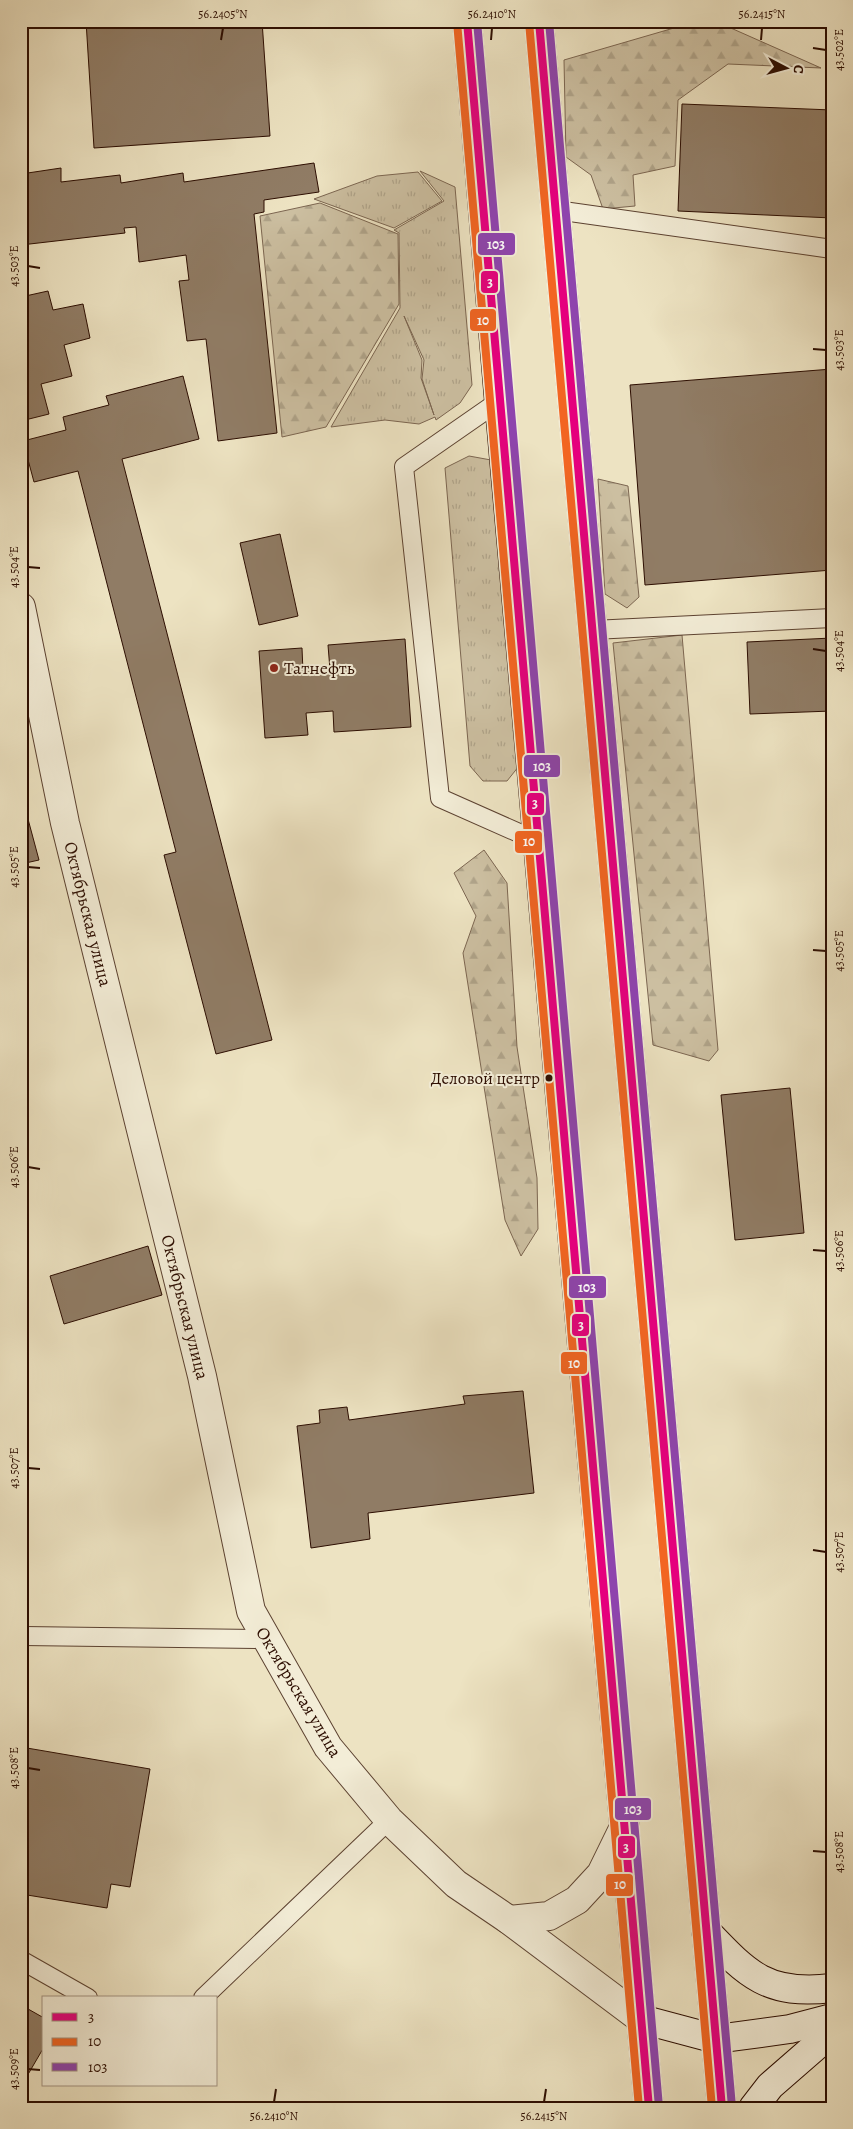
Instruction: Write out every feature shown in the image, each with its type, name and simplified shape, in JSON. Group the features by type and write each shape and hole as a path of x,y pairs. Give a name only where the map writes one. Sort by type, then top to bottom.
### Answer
{"main road":[{"path":"467,21 498,401 649,2108"},
{"path":"539,21 722,2108"},
{"name":"Октябрьская улица","path":"21,606 65,823 202,1376 251,1611 328,1747 389,1820 456,1884 509,1920 641,2019"},
{"path":"509,1920 549,1916 577,1900 601,1874 624,1825"},
{"path":"706,1931 738,1965 765,1983 794,1989 832,1988"},
{"path":"641,2019 716,2039 790,2029 832,2018"},
{"path":"754,2108 770,2086 832,2032"}],"lane":[{"path":"556,210 832,249"},
{"path":"498,401 404,466 440,798 537,841"},
{"path":"593,630 832,618"},
{"path":"23,1636 266,1639"},
{"path":"205,1996 389,1820"},
{"path":"21,1960 84,1996"}],"green space":[{"path":"698,21 715,21 821,68 728,64 678,100 675,166 633,175 635,206 603,209 591,175 566,157 564,60"},
{"path":"420,171 455,187 472,385 460,403 436,420 435,417 419,424 385,420 331,427 400,308 399,233 394,230 444,201","holes":["404,316 424,360 422,379 434,415 421,378 422,360"]},
{"path":"418,172 442,201 394,228 314,199 377,176"},
{"path":"320,203 398,234 399,304 326,427 282,437 260,216"},
{"path":"469,456 491,460 519,766 507,781 483,781 470,766 445,468"},
{"path":"598,479 628,486 639,597 627,608 605,594"},
{"path":"682,635 718,1050 709,1061 653,1045 613,643"},
{"path":"484,850 507,883 517,1047 537,1178 538,1229 521,1256 505,1220 463,953 476,916 454,873"}],"building":[{"path":"86,21 262,21 270,136 94,148"},
{"path":"682,104 832,110 832,218 678,211"},
{"path":"314,163 319,192 264,200 264,212 254,214 277,433 218,441 206,339 187,341 179,281 189,280 186,255 139,262 136,227 124,228 125,233 21,245 21,174 61,168 61,182 120,175 121,183 183,173 184,182"},
{"path":"48,291 53,310 83,304 90,338 64,345 72,376 41,384 49,414 21,421 21,297"},
{"path":"832,369 832,570 645,585 630,385"},
{"path":"183,376 199,439 122,459 272,1040 216,1054 164,855 176,852 78,471 34,482 23,441 66,430 63,417 109,405 106,396"},
{"path":"280,534 298,616 259,625 240,543"},
{"path":"832,638 832,711 750,714 747,642"},
{"path":"405,639 411,727 334,732 333,711 306,713 308,735 265,738 259,651 302,648 303,672 330,670 328,645"},
{"path":"21,793 39,860 21,864"},
{"path":"790,1088 804,1233 735,1240 721,1095"},
{"path":"148,1246 162,1295 64,1324 50,1276"},
{"path":"523,1391 534,1493 368,1513 370,1539 311,1548 297,1426 320,1423 319,1410 347,1407 349,1420 465,1404 463,1396"},
{"path":"21,1747 150,1769 130,1887 111,1884 107,1908 21,1894"},
{"path":"21,2005 42,2017 42,2050 23,2083 21,2082"}],"transit line":[{"name":"3","path":"467,21 649,2108"},
{"name":"103","path":"477,21 659,2107"},
{"name":"3","path":"539,21 722,2108"},
{"name":"103","path":"549,21 732,2107"},
{"name":"10","path":"457,22 639,2108"},
{"name":"10","path":"529,22 712,2108"}],"place":[{"name":"Татнефть","path":"274,668"},
{"name":"Деловой центр","path":"549,1078"}]}
